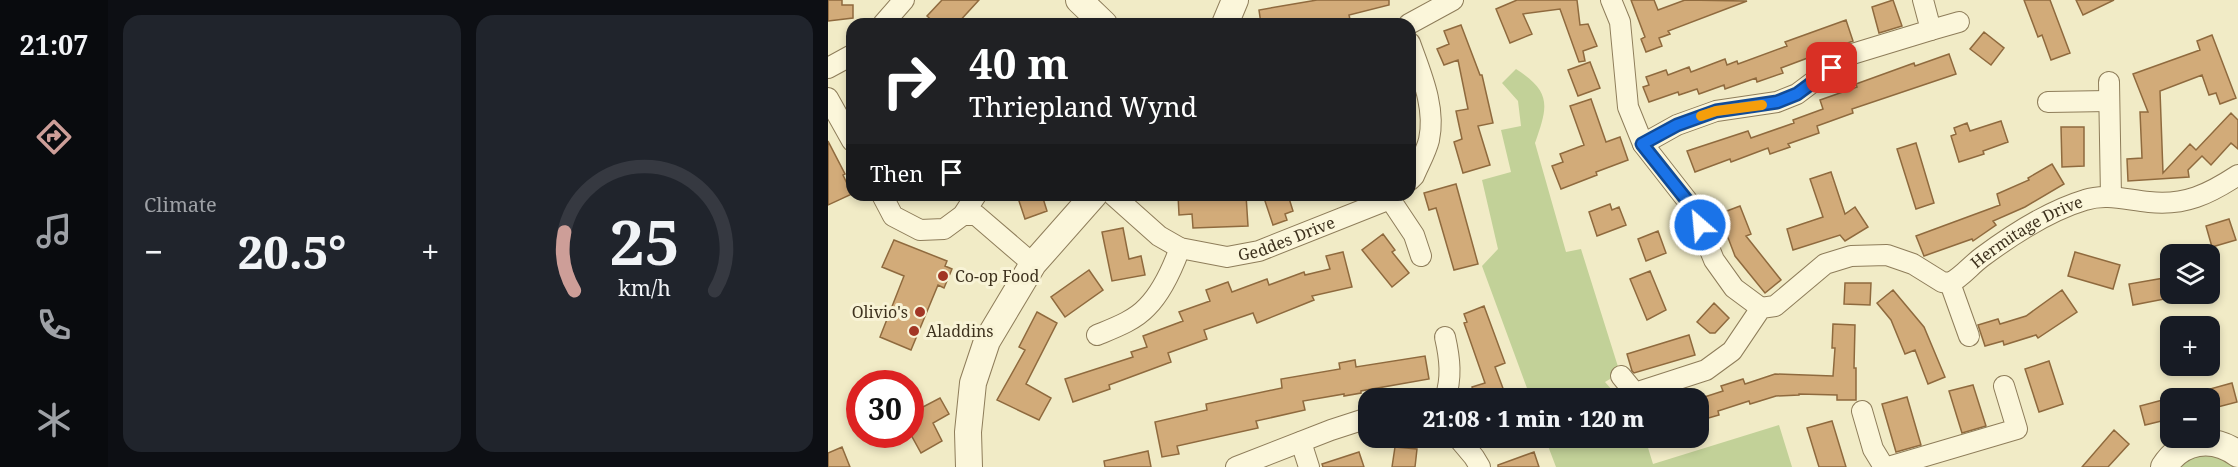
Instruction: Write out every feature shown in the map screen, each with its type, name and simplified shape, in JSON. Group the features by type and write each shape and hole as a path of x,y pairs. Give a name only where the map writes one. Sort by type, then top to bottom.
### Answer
{"street":[{"path":"888,18 904,0"},
{"path":"1079,0 1098,18"},
{"path":"1228,18 1235,0"},
{"path":"1416,20 1453,0"},
{"path":"1611,0 1620,22 1628,107 1642,144 1693,208 1714,260 1734,288 1761,308 1774,306 1825,264 1851,256 1887,255 1913,264 1942,282 1950,283 1969,336"},
{"path":"1923,0 1931,30"},
{"path":"1642,144 1677,125 1716,111 1777,102 1797,94 1850,55 1959,22"},
{"path":"828,68 846,58"},
{"path":"1416,60 1430,106 1429,140 1416,171"},
{"path":"2048,102 2109,92 2111,196"},
{"path":"828,98 846,130"},
{"name":"Hermitage Drive","path":"1950,283 2032,223 2067,206 2088,199 2111,196 2151,202 2200,198 2238,175"},
{"path":"885,201 893,216 920,230 944,229 963,215 972,201"},
{"path":"969,467 968,432 973,383 987,341 1033,264 1089,201"},
{"name":"Geddes Drive","path":"1120,201 1159,236 1180,248 1227,257 1259,251 1382,201"},
{"name":"Geddes Drive","path":"1394,201 1414,235 1421,256"},
{"path":"963,215 976,215 1033,264"},
{"path":"1097,335 1124,324 1147,308 1172,270 1180,248"},
{"path":"1657,388 1706,370 1732,351 1761,308"},
{"path":"1445,337 1449,355 1449,388"},
{"path":"1621,376 1629,388"},
{"path":"1862,411 1873,449 1886,467 2017,429 2004,386"},
{"path":"1236,467 1358,422"},
{"path":"2164,467 2181,448 2195,442 2210,441 2224,445 2238,454"},
{"path":"1301,442 1310,467"},
{"path":"1466,448 1480,467"}],"green space":[{"path":"1516,69 1536,85 1544,101 1543,119 1535,143 1566,252 1581,249 1620,373 1605,382 1610,388 1527,388 1482,266 1498,249 1482,180 1511,172 1501,130 1521,126 1518,101 1502,83"},
{"path":"1779,425 1792,467 1556,467 1549,448 1648,448 1653,464"},
{"path":"2205,450 2238,467 2177,467 2182,461"}],"building":[{"path":"828,0 842,0 842,5 853,5 853,18 828,21"},
{"path":"942,0 979,0 962,18 929,18 927,16"},
{"path":"1317,0 1389,0 1389,5 1349,15 1350,18 1260,18 1259,10"},
{"path":"1517,0 1577,0 1580,25 1588,24 1597,46 1583,51 1585,61 1579,62 1560,9 1523,14 1532,34 1510,43 1496,9"},
{"path":"1631,0 1654,0 1658,10 1685,0 1747,1 1668,31 1670,34 1659,38 1662,46 1646,52 1641,39 1645,37"},
{"path":"1893,0 1902,26 1879,33 1872,7"},
{"path":"2024,0 2050,0 2070,53 2051,60 2042,35 2038,37"},
{"path":"2076,0 2114,0 2083,15"},
{"path":"1846,20 1853,41 1781,68 1783,73 1757,82 1756,78 1725,89 1724,85 1699,94 1697,89 1679,95 1678,92 1649,102 1643,87 1649,85 1646,77 1666,70 1668,75 1689,67 1691,72 1725,59 1727,65 1737,61 1738,64 1787,46 1785,42"},
{"path":"1461,25 1480,75 1482,75 1493,123 1478,126 1490,165 1463,173 1454,142 1462,139 1456,111 1468,109 1458,60 1444,65 1437,49 1449,44 1444,31"},
{"path":"1984,32 2004,48 1991,65 1970,49"},
{"path":"2212,35 2236,98 2220,104 2216,93 2209,95 2202,75 2160,91 2163,173 2190,144 2196,150 2231,113 2238,120 2238,149 2231,143 2211,165 2202,156 2188,170 2189,177 2128,181 2127,159 2142,158 2140,112 2148,112 2133,74 2200,50 2197,41"},
{"path":"1949,54 1956,74 1852,109 1853,113 1817,126 1819,133 1788,144 1790,147 1770,154 1768,148 1695,172 1687,151 1748,131 1751,138 1794,123 1793,120 1823,109 1820,100 1914,63 1915,66"},
{"path":"1590,62 1600,88 1578,96 1568,70"},
{"path":"1591,99 1606,142 1620,137 1628,160 1561,189 1552,166 1563,162 1560,154 1584,145 1570,106"},
{"path":"2001,121 2008,142 1983,151 1984,154 1959,162 1951,136 1956,134 1954,128 1967,123 1970,131"},
{"path":"2061,127 2084,127 2084,166 2062,167"},
{"path":"828,141 845,174 843,175 846,181 846,197 828,205"},
{"path":"1916,143 1934,203 1916,209 1897,149"},
{"path":"2052,164 2064,184 2025,207 1993,221 1996,225 1973,241 1972,239 1924,256 1916,236 2000,205 1997,194 2029,180 2028,178"},
{"path":"1831,172 1845,214 1855,207 1868,227 1845,241 1840,235 1793,250 1787,229 1823,217 1810,179"},
{"path":"1456,184 1478,264 1454,270 1436,208 1429,210 1424,193"},
{"path":"1019,201 1044,201 1047,211 1025,219"},
{"path":"1178,201 1246,201 1248,226 1193,228 1192,214 1179,215"},
{"path":"1265,201 1290,201 1293,211 1285,214 1287,220 1273,225"},
{"path":"1610,204 1612,210 1619,207 1626,225 1597,236 1589,212"},
{"path":"1740,206 1751,234 1746,236 1781,280 1765,293 1735,256 1719,214"},
{"path":"2229,219 2236,240 2220,245 2211,244 2206,226"},
{"path":"1123,228 1129,259 1141,256 1145,275 1112,281 1102,232"},
{"path":"1658,231 1666,253 1646,261 1638,239"},
{"path":"1383,234 1395,250 1392,252 1409,273 1392,287 1362,250"},
{"path":"894,240 947,261 945,266 952,269 944,288 938,285 911,350 880,337 904,276 882,267"},
{"path":"1343,252 1352,287 1312,296 1314,300 1257,323 1253,313 1204,330 1207,339 1168,353 1171,362 1109,385 1110,389 1073,402 1065,379 1133,357 1131,352 1147,347 1143,336 1183,321 1179,312 1210,301 1206,290 1228,282 1232,292 1267,279 1269,285 1304,272 1305,275 1330,269 1326,256"},
{"path":"2075,252 2120,265 2113,289 2068,276"},
{"path":"1089,270 1103,290 1065,317 1051,297"},
{"path":"1650,271 1666,310 1647,320 1630,279"},
{"path":"2160,279 2160,300 2133,305 2129,284"},
{"path":"1845,283 1871,283 1870,305 1844,304"},
{"path":"1893,290 1924,327 1945,377 1928,384 1915,350 1905,354 1891,320 1877,303"},
{"path":"2062,290 2077,312 2038,338 2036,335 2004,345 2003,341 1985,346 1978,325 1998,319 2000,324 2026,316"},
{"path":"1714,303 1729,318 1715,333 1710,333 1697,322"},
{"path":"1484,306 1505,363 1495,367 1503,388 1472,388 1485,383 1464,323 1467,322 1464,314"},
{"path":"1037,312 1057,323 1026,384 1051,398 1039,420 997,400 1025,350 1019,347"},
{"path":"1833,324 1855,325 1856,400 1837,400 1837,395 1776,396 1750,404 1749,401 1718,411 1719,415 1709,418 1709,395 1723,391 1721,386 1743,379 1745,384 1775,374 1833,376 1835,348 1832,348"},
{"path":"1689,335 1695,355 1634,373 1632,371 1627,354"},
{"path":"1425,356 1429,379 1378,388 1358,388 1358,394 1303,401 1305,410 1256,421 1258,428 1177,446 1179,454 1162,457 1155,422 1207,410 1206,404 1282,388 1281,379 1340,369 1339,363 1355,360 1356,367"},
{"path":"2049,361 2063,404 2039,412 2025,369"},
{"path":"2232,383 2237,402 2220,406 2220,388 2214,388"},
{"path":"1973,385 1986,426 1962,433 1949,391"},
{"path":"1907,397 1921,445 1896,452 1882,404"},
{"path":"940,398 949,414 933,423 942,441 921,453 918,448 924,448 924,406"},
{"path":"2160,401 2160,421 2145,425 2140,406"},
{"path":"1832,421 1846,467 1819,467 1807,428"},
{"path":"2114,430 2129,444 2108,467 2082,467"},
{"path":"842,447 850,467 828,467 828,453"},
{"path":"1395,448 1417,449 1415,467 1392,467"},
{"path":"1148,451 1151,467 1105,467 1104,461"},
{"path":"1359,452 1364,467 1323,467 1322,464"},
{"path":"1534,452 1539,467 1498,467 1498,465"}],"slow traffic":[{"path":"1701,116 1716,111 1762,105"}],"place":[{"name":"Co-op Food","path":"943,276"},
{"name":"Olivio's","path":"920,312"},
{"name":"Aladdins","path":"914,331"}],"route":[{"path":"1700,225 1693,208 1642,144 1677,125 1716,111 1777,102 1797,94 1832,68"}]}
